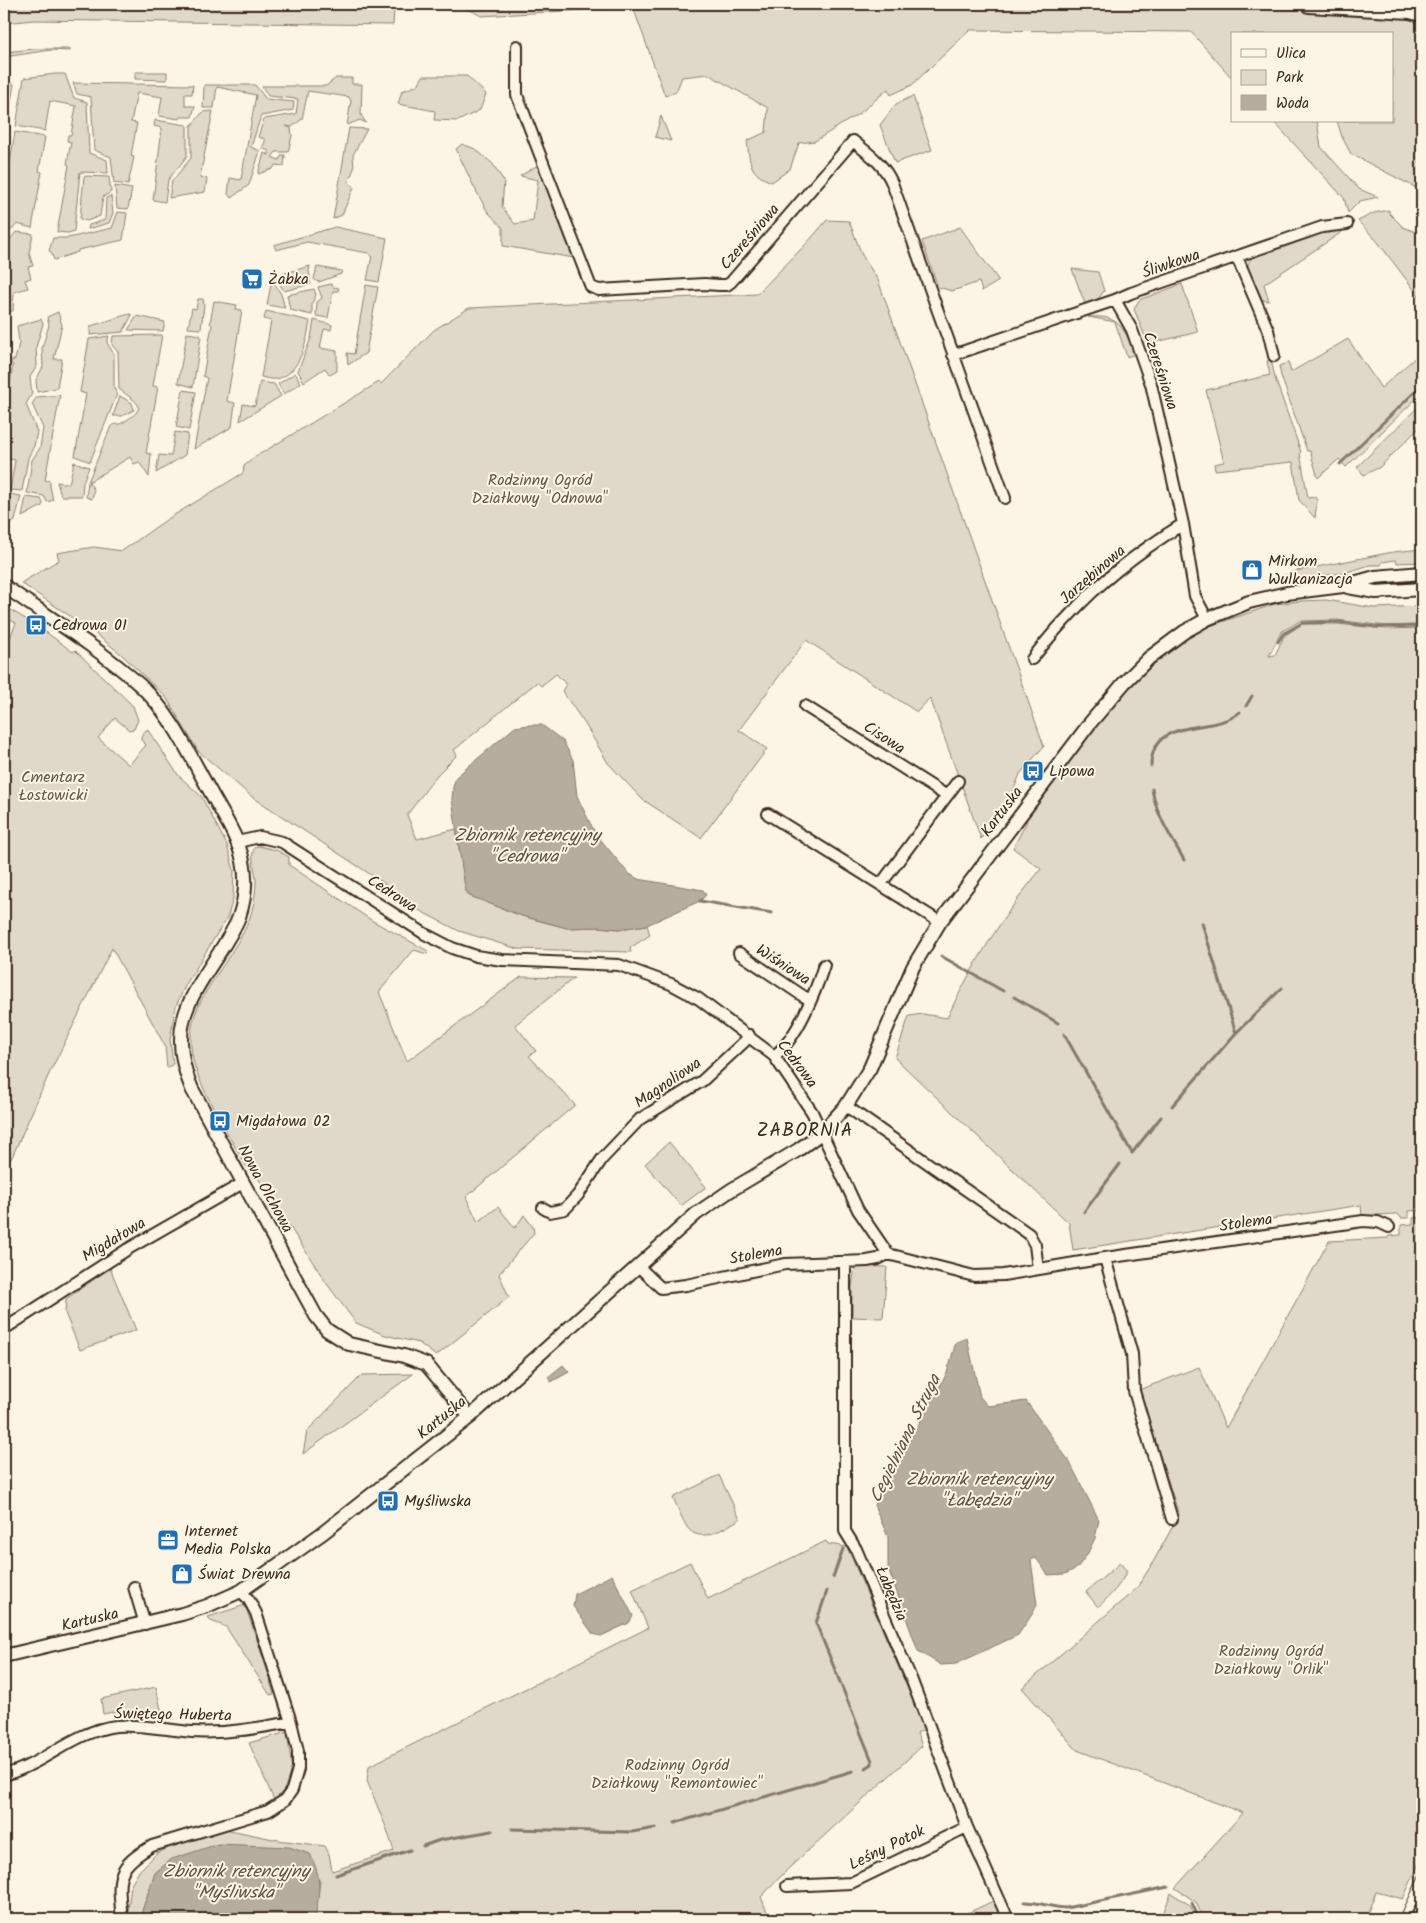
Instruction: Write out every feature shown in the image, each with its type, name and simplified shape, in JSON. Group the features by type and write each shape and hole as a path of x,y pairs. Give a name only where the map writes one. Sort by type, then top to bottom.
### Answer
{"main road":[{"path":"1309,4 1410,10 1422,13"},
{"path":"1418,1919 1422,1911"}],"street":[{"name":"Czereśniowa","path":"517,46 517,95 592,287 599,290 704,284 727,285 738,275 853,141 880,163 889,174 1005,498"},
{"name":"Śliwkowa","path":"1114,300 1322,227 1347,224"},
{"path":"1237,257 1268,330 1274,356"},
{"name":"Czereśniowa","path":"1114,300 1132,330 1151,384 1183,524 1196,596 1207,619"},
{"path":"953,355 1114,300"},
{"name":"Jarzębinowa","path":"1032,659 1066,618 1096,589 1127,563 1183,524"},
{"name":"Kartuska","path":"4,1656 145,1624 207,1606 241,1591 324,1532 470,1418 696,1214 731,1190 798,1150 821,1133 846,1106 870,1068 913,967 940,922 1045,781 1124,683 1162,647 1207,619 1260,598 1343,586 1375,577 1422,574"},
{"path":"4,586 116,665 142,688 163,711 178,734 237,842"},
{"name":"Kartuska","path":"1343,586 1376,592 1422,589"},
{"name":"Cisowa","path":"805,706 947,796"},
{"path":"881,884 958,781"},
{"path":"768,814 940,922"},
{"name":"Cedrowa","path":"237,842 260,837 282,842 425,934 452,948 476,956 502,960 602,963 629,968 681,989 749,1035 774,1056 812,1112 821,1133"},
{"name":"Nowa Olchowa","path":"237,842 245,874 244,897 239,917 232,932 188,1004 182,1023 180,1045 182,1060 192,1089 316,1316 327,1330 349,1344 416,1359 426,1364 470,1418"},
{"name":"Wiśniowa","path":"739,953 803,996 812,1000"},
{"name":"Wiśniowa","path":"774,1056 781,1050 812,1000 824,965"},
{"name":"Magnoliowa","path":"543,1208 550,1212 565,1209 578,1195 602,1159 640,1119 702,1081 744,1042 749,1035"},
{"path":"846,1106 1029,1234 1035,1245 1038,1269"},
{"path":"821,1133 858,1210 888,1254"},
{"name":"Migdałowa","path":"4,1328 128,1248 243,1182"},
{"name":"Stolema","path":"638,1266 661,1288 686,1285 784,1264 878,1260 888,1254 974,1276 1003,1275 1105,1258 1363,1221 1378,1222 1389,1227"},
{"path":"1105,1258 1132,1354 1134,1391 1172,1520"},
{"name":"Łabędzia","path":"845,1262 845,1531 856,1549 912,1681 967,1827 1008,1919"},
{"path":"134,1587 145,1624"},
{"path":"122,1919 120,1880 124,1867 137,1855 152,1846 268,1811 285,1800 292,1790 298,1769 298,1751 291,1722 256,1613 249,1600 241,1591"},
{"name":"Świętego Huberta","path":"4,1775 24,1767 59,1747 94,1731 115,1726 144,1726 191,1732 218,1733 240,1732 291,1722"},
{"name":"Leśny Potok","path":"787,1886 851,1883 967,1827"}],"green space":[{"path":"4,4 342,4 340,8 394,10 393,25 34,20 4,23"},
{"path":"463,4 1216,4 1422,19 1422,191 1351,154 1342,137 1337,122 1394,122 1394,32 1231,32 1231,77 1191,32 970,30 912,85 891,95 888,89 860,113 815,141 799,143 790,169 772,182 764,179 752,167 747,141 766,132 768,108 708,74 682,77 676,92 665,96 633,7 481,16"},
{"path":"34,49 71,49 70,51 51,50 4,57 4,52"},
{"path":"135,72 167,72 167,80 135,79"},
{"path":"65,74 74,98 87,102 89,153 107,160 108,173 80,172 74,231 68,233 57,232 69,165 67,164 71,142 67,141 68,135 71,135 76,106 50,101 45,131 16,126 24,78"},
{"path":"423,76 467,76 486,94 480,110 458,121 434,120 435,111 398,104 402,91 418,85"},
{"path":"336,78 352,78 352,84 362,84 361,115 366,123 360,120 347,125 351,101 349,97 308,91 302,119 292,127 286,126 291,128 292,136 288,152 276,152 272,157 279,160 282,155 285,155 284,166 275,165 273,169 258,174 264,153 269,155 269,151 262,148 265,139 258,137 264,119 296,114 298,99 268,96 262,86 326,86"},
{"path":"73,83 193,85 192,94 185,94 185,106 195,106 192,117 181,117 180,119 159,116 162,97 137,93 131,122 137,123 131,156 134,157 128,185 114,183 111,157 94,150 91,97 77,94"},
{"path":"14,84 4,142 4,85"},
{"path":"204,85 255,85 266,99 294,102 293,110 261,116 251,147 260,151 249,185 231,198 228,194 230,178 241,180 256,95 217,87 214,108 203,108"},
{"path":"913,96 932,150 895,163 880,125 896,104"},
{"path":"213,111 200,177 207,179 205,192 169,198 172,181 191,158 191,126 203,112"},
{"path":"661,116 671,141 655,137"},
{"path":"155,120 187,125 187,156 168,180 165,202 153,200 162,128 154,126"},
{"path":"1274,122 1317,122 1321,147 1359,189 1378,197 1360,201 1348,213 1344,198"},
{"path":"349,128 367,129 353,155 354,169 348,182 354,187 342,215 333,219"},
{"path":"15,132 45,137 39,171 42,172 32,228 17,224 4,238 4,199"},
{"path":"462,144 475,149 492,163 504,181 502,207 515,224 533,221 538,180 520,176 538,165 574,258 503,246 503,228 487,211 456,149"},
{"path":"84,176 109,177 111,192 103,197 100,216 87,221 80,219"},
{"path":"115,186 132,189 128,209 117,208"},
{"path":"111,196 113,213 109,223 88,229 89,225 105,220 106,198"},
{"path":"1389,210 1389,213 1403,227 1421,234 1422,300 1377,241 1358,221 1374,213"},
{"path":"118,212 127,213 123,240 78,250 78,252 54,260 49,251 53,238 68,238 112,228"},
{"name":"Rodzinny Ogród Działkowy \"Odnowa\"","path":"827,220 849,221 862,255 878,280 1044,746 1020,774 1010,799 981,839 930,698 917,712 806,640 739,730 767,749 701,838 642,799 608,763 585,724 562,691 566,684 556,674 541,686 537,682 454,750 457,755 437,775 407,815 417,839 456,829 466,891 470,896 522,916 567,928 599,927 619,929 647,925 650,935 630,948 631,952 518,949 459,931 401,901 383,888 385,884 251,796 198,751 166,697 121,654 92,631 21,583 59,560 57,553 94,547 122,551 166,520 243,473 244,466 255,457 379,382 381,384 434,330 469,308 757,294"},
{"path":"335,227 387,238 379,282 367,280 372,256 368,253 307,242 276,250 274,245"},
{"path":"960,227 999,281 982,291 979,282 952,291 938,287 922,241"},
{"path":"1336,228 1343,228 1342,232 1264,284 1269,301 1258,297 1248,274 1248,264 1253,255"},
{"path":"16,232 33,234 29,253 33,266 28,267 31,278 25,280 28,288 14,292 13,311 8,312 4,279 4,243 7,243"},
{"path":"310,266 311,284 284,291 275,276"},
{"path":"317,267 342,271 341,274 319,282 314,279"},
{"path":"1072,269 1098,272 1104,291 1098,299 1085,304"},
{"path":"272,279 281,294 285,308 267,305"},
{"path":"331,284 333,287 339,288 338,291 333,291 328,318 316,316 317,302 322,298 318,287"},
{"path":"1182,284 1198,332 1148,344 1134,309 1139,300"},
{"path":"366,285 378,287 366,353 348,365 347,353 354,354"},
{"path":"314,289 316,295 312,303 312,315 290,310 287,295"},
{"path":"198,299 203,299 204,305 201,329 188,328 192,308 196,309"},
{"path":"214,301 237,305 236,309 242,310 227,401 235,403 232,427 194,449 207,378 203,376 212,325 210,323"},
{"path":"266,311 310,321 307,338 297,364 284,376 274,379 261,377 271,321 264,319"},
{"path":"58,312 62,325 54,359 62,359 57,388 37,392 36,380 43,367 42,348 49,325 47,317"},
{"path":"129,314 132,315 123,332 90,335 91,326"},
{"path":"137,316 165,322 163,331 128,330"},
{"path":"1088,317 1111,319 1120,325 1135,354 1127,357 1115,322"},
{"path":"41,319 43,324 36,347 37,366 30,377 32,394 26,404 37,432 34,446 28,458 22,491 10,490 15,460 4,458 4,416 13,365 11,360 15,360 19,343 17,326"},
{"path":"314,320 332,325 331,330 324,329 320,348 337,351 337,371 330,375 325,368 304,382 298,371 311,338"},
{"path":"187,333 200,335 201,337 193,387 178,383"},
{"path":"162,335 153,386 158,387 146,453 151,454 149,477 139,462 134,464 130,457 89,482 94,490 92,499 86,497 88,482 111,426 122,423 130,418 138,409 136,402 119,389 118,352 112,345 113,336"},
{"path":"109,336 107,343 114,354 114,388 117,394 90,462 75,456 86,394 80,392 89,339"},
{"path":"1348,339 1381,388 1417,356 1422,344 1422,393 1346,467 1339,459 1318,478 1310,451 1307,451 1279,366 1288,362 1291,372"},
{"path":"1271,359 1275,378 1301,452 1308,498 1315,497 1317,501 1315,518 1299,500 1293,462 1215,470 1214,464 1224,462 1206,390 1270,375 1267,361"},
{"path":"295,373 301,383 284,394 278,384"},
{"path":"260,382 274,384 281,396 240,421 243,404 255,406"},
{"path":"183,390 196,392 189,430 176,427"},
{"path":"60,395 45,480 50,481 53,500 47,502 44,496 27,493 32,460 40,448 43,428 32,404 37,397"},
{"path":"120,396 132,403 134,410 122,416 113,416"},
{"path":"1422,403 1422,425 1380,467 1364,475 1357,467"},
{"path":"175,432 188,434 185,455 156,473 159,455 171,456"},
{"path":"74,462 89,467 83,482 82,496 61,496 57,482 69,484"},
{"path":"9,494 21,496 15,521 4,528 4,503"},
{"path":"26,497 41,499 43,503 42,506 22,517"},
{"path":"1422,549 1422,562 1397,563 1396,560 1344,573 1278,581 1279,578 1296,571 1393,552"},
{"path":"1326,600 1374,608 1422,606 1422,625 1385,626 1337,620 1300,621 1281,632 1269,656 1275,655 1284,636 1302,624 1337,624 1386,629 1422,628 1422,1210 1409,1211 1409,1218 1401,1218 1398,1214 1362,1216 1361,1205 1073,1250 1069,1223 895,1058 909,1016 923,1014 947,1018 990,940 1014,904 1041,869 1013,848 1027,821 1025,819 1113,705 1134,681 1180,642 1210,626 1275,604"},
{"name":"Cmentarz Łostowicki","path":"4,606 39,627 73,652 75,650 133,706 138,720 134,729 129,730 115,718 98,738 129,765 146,745 141,740 141,736 147,729 179,776 201,796 227,845 234,870 233,898 228,916 185,986 176,1006 170,1040 173,1064 167,1068 165,1046 112,948 49,1074 12,1157 4,1169 4,652 16,623 4,617"},
{"path":"259,846 276,850 289,857 289,865 371,920 428,951 427,954 414,950 379,992 407,1061 521,977 574,978 515,1025 536,1051 529,1056 575,1105 466,1197 478,1222 498,1207 515,1228 524,1215 533,1227 534,1233 499,1274 509,1297 436,1356 419,1343 385,1335 356,1323 327,1284 254,1172 248,1169 220,1121 222,1120 217,1111 215,1111 197,1073 191,1048 193,1021 204,995 237,944 249,920 256,884 253,851 255,847"},
{"path":"669,1142 706,1187 681,1206 645,1164"},
{"name":"Rodzinny Ogród Działkowy \"Orlik\"","path":"1422,1217 1422,1857 1403,1899 1376,1892 1365,1919 1203,1919 1196,1902 1175,1888 1243,1813 1077,1750 1022,1688 1137,1588 1179,1515 1139,1390 1199,1367 1226,1428 1329,1241 1388,1238 1389,1236 1401,1235 1401,1225 1413,1224 1413,1218"},
{"path":"855,1266 887,1267 883,1318 852,1317 852,1287"},
{"path":"110,1268 136,1330 80,1350 65,1313 66,1299"},
{"path":"413,1374 303,1454 307,1431 362,1375"},
{"path":"719,1475 740,1519 721,1530 706,1535 699,1535 687,1527 673,1498"},
{"name":"Rodzinny Ogród Działkowy \"Remontowiec\"","path":"826,1541 828,1544 847,1547 925,1729 917,1733 922,1746 789,1868 761,1897 770,1919 315,1919 320,1880 172,1859 155,1873 142,1911 144,1919 127,1919 131,1885 139,1871 156,1854 182,1841 225,1829 278,1840 325,1846 329,1854 332,1871 394,1851 367,1781 369,1766 648,1628 632,1590 690,1562 708,1599"},
{"path":"1120,1563 1127,1571 1114,1590 1098,1607 1086,1592"},
{"path":"245,1605 274,1694 270,1695 226,1627 211,1621 208,1617"},
{"path":"156,1687 163,1718 119,1711 103,1714 101,1699"},
{"path":"287,1732 292,1769 284,1790 274,1800 249,1743"},
{"path":"1171,1893 1190,1905 1196,1919 1161,1919"},
{"path":"993,1901 997,1905 1003,1919 955,1919"}],"water":[{"name":"Zbiornik retencyjny \"Cedrowa\"","path":"542,725 563,741 573,760 577,796 589,821 596,834 628,873 638,879 703,890 706,895 700,901 647,925 619,929 599,927 567,928 522,916 470,896 466,891 464,881 452,799 456,777 515,727"},
{"name":"Zbiornik retencyjny \"Łabędzia\"","path":"967,1338 980,1397 988,1406 1026,1401 1069,1461 1099,1520 1095,1538 1087,1555 1077,1568 1065,1574 1048,1575 1036,1558 1031,1560 1037,1605 1018,1635 956,1664 941,1665 918,1651 888,1568 888,1537 874,1505 947,1373 956,1342"},
{"path":"563,1365 569,1372 551,1382 548,1377"},
{"path":"612,1575 633,1616 629,1623 601,1636 593,1634 573,1606 575,1594"},
{"name":"Zbiornik retencyjny \"Myśliwska\"","path":"218,1844 289,1847 310,1854 317,1872 319,1886 315,1919 144,1919 142,1911 155,1873 172,1859"}],"waterway":[{"name":"Cegielniana Struga","path":"1340,464 1422,385"},
{"path":"1278,642 1283,634 1302,623 1338,622 1376,627 1422,626"},
{"name":"Cegielniana Struga","path":"1246,706 1252,696"},
{"name":"Cegielniana Struga","path":"1151,766 1154,750 1162,739 1172,732 1215,723 1228,719 1240,712"},
{"name":"Cegielniana Struga","path":"1152,789 1160,817 1184,860"},
{"path":"700,901 772,913"},
{"name":"Cegielniana Struga","path":"1202,923 1236,1033"},
{"path":"941,956 1003,991"},
{"name":"Cegielniana Struga","path":"1172,1106 1236,1033 1282,988"},
{"path":"1014,997 1058,1023"},
{"path":"1064,1034 1132,1153 1161,1117"},
{"name":"Cegielniana Struga","path":"1084,1212 1120,1164"},
{"name":"Cegielniana Struga","path":"833,1577 843,1549"},
{"name":"Cegielniana Struga","path":"827,1591 816,1623 872,1761 872,1764 866,1768"},
{"name":"Cegielniana Struga","path":"675,1823 853,1771"},
{"name":"Cegielniana Struga","path":"512,1829 632,1832 656,1828"},
{"name":"Cegielniana Struga","path":"423,1846 440,1840 492,1831"},
{"name":"Cegielniana Struga","path":"336,1875 410,1850"},
{"path":"1025,1902 1066,1908 1168,1887"},
{"path":"1192,1903 1199,1919"}],"tram line":[{"path":"1399,1919 1422,1870"}],"place":[{"name":"Żabka","path":"252,279"},
{"name":"Mirkom Wulkanizacja","path":"1252,570"},
{"name":"Cedrowa 01","path":"36,625"},
{"name":"Lipowa","path":"1033,771"},
{"name":"Migdałowa 02","path":"220,1121"},
{"name":"Myśliwska","path":"388,1501"},
{"name":"Internet Media Polska","path":"168,1540"},
{"name":"Świat Drewna","path":"182,1574"}],"district":[{"name":"ZABORNIA","path":"805,1131"}]}
